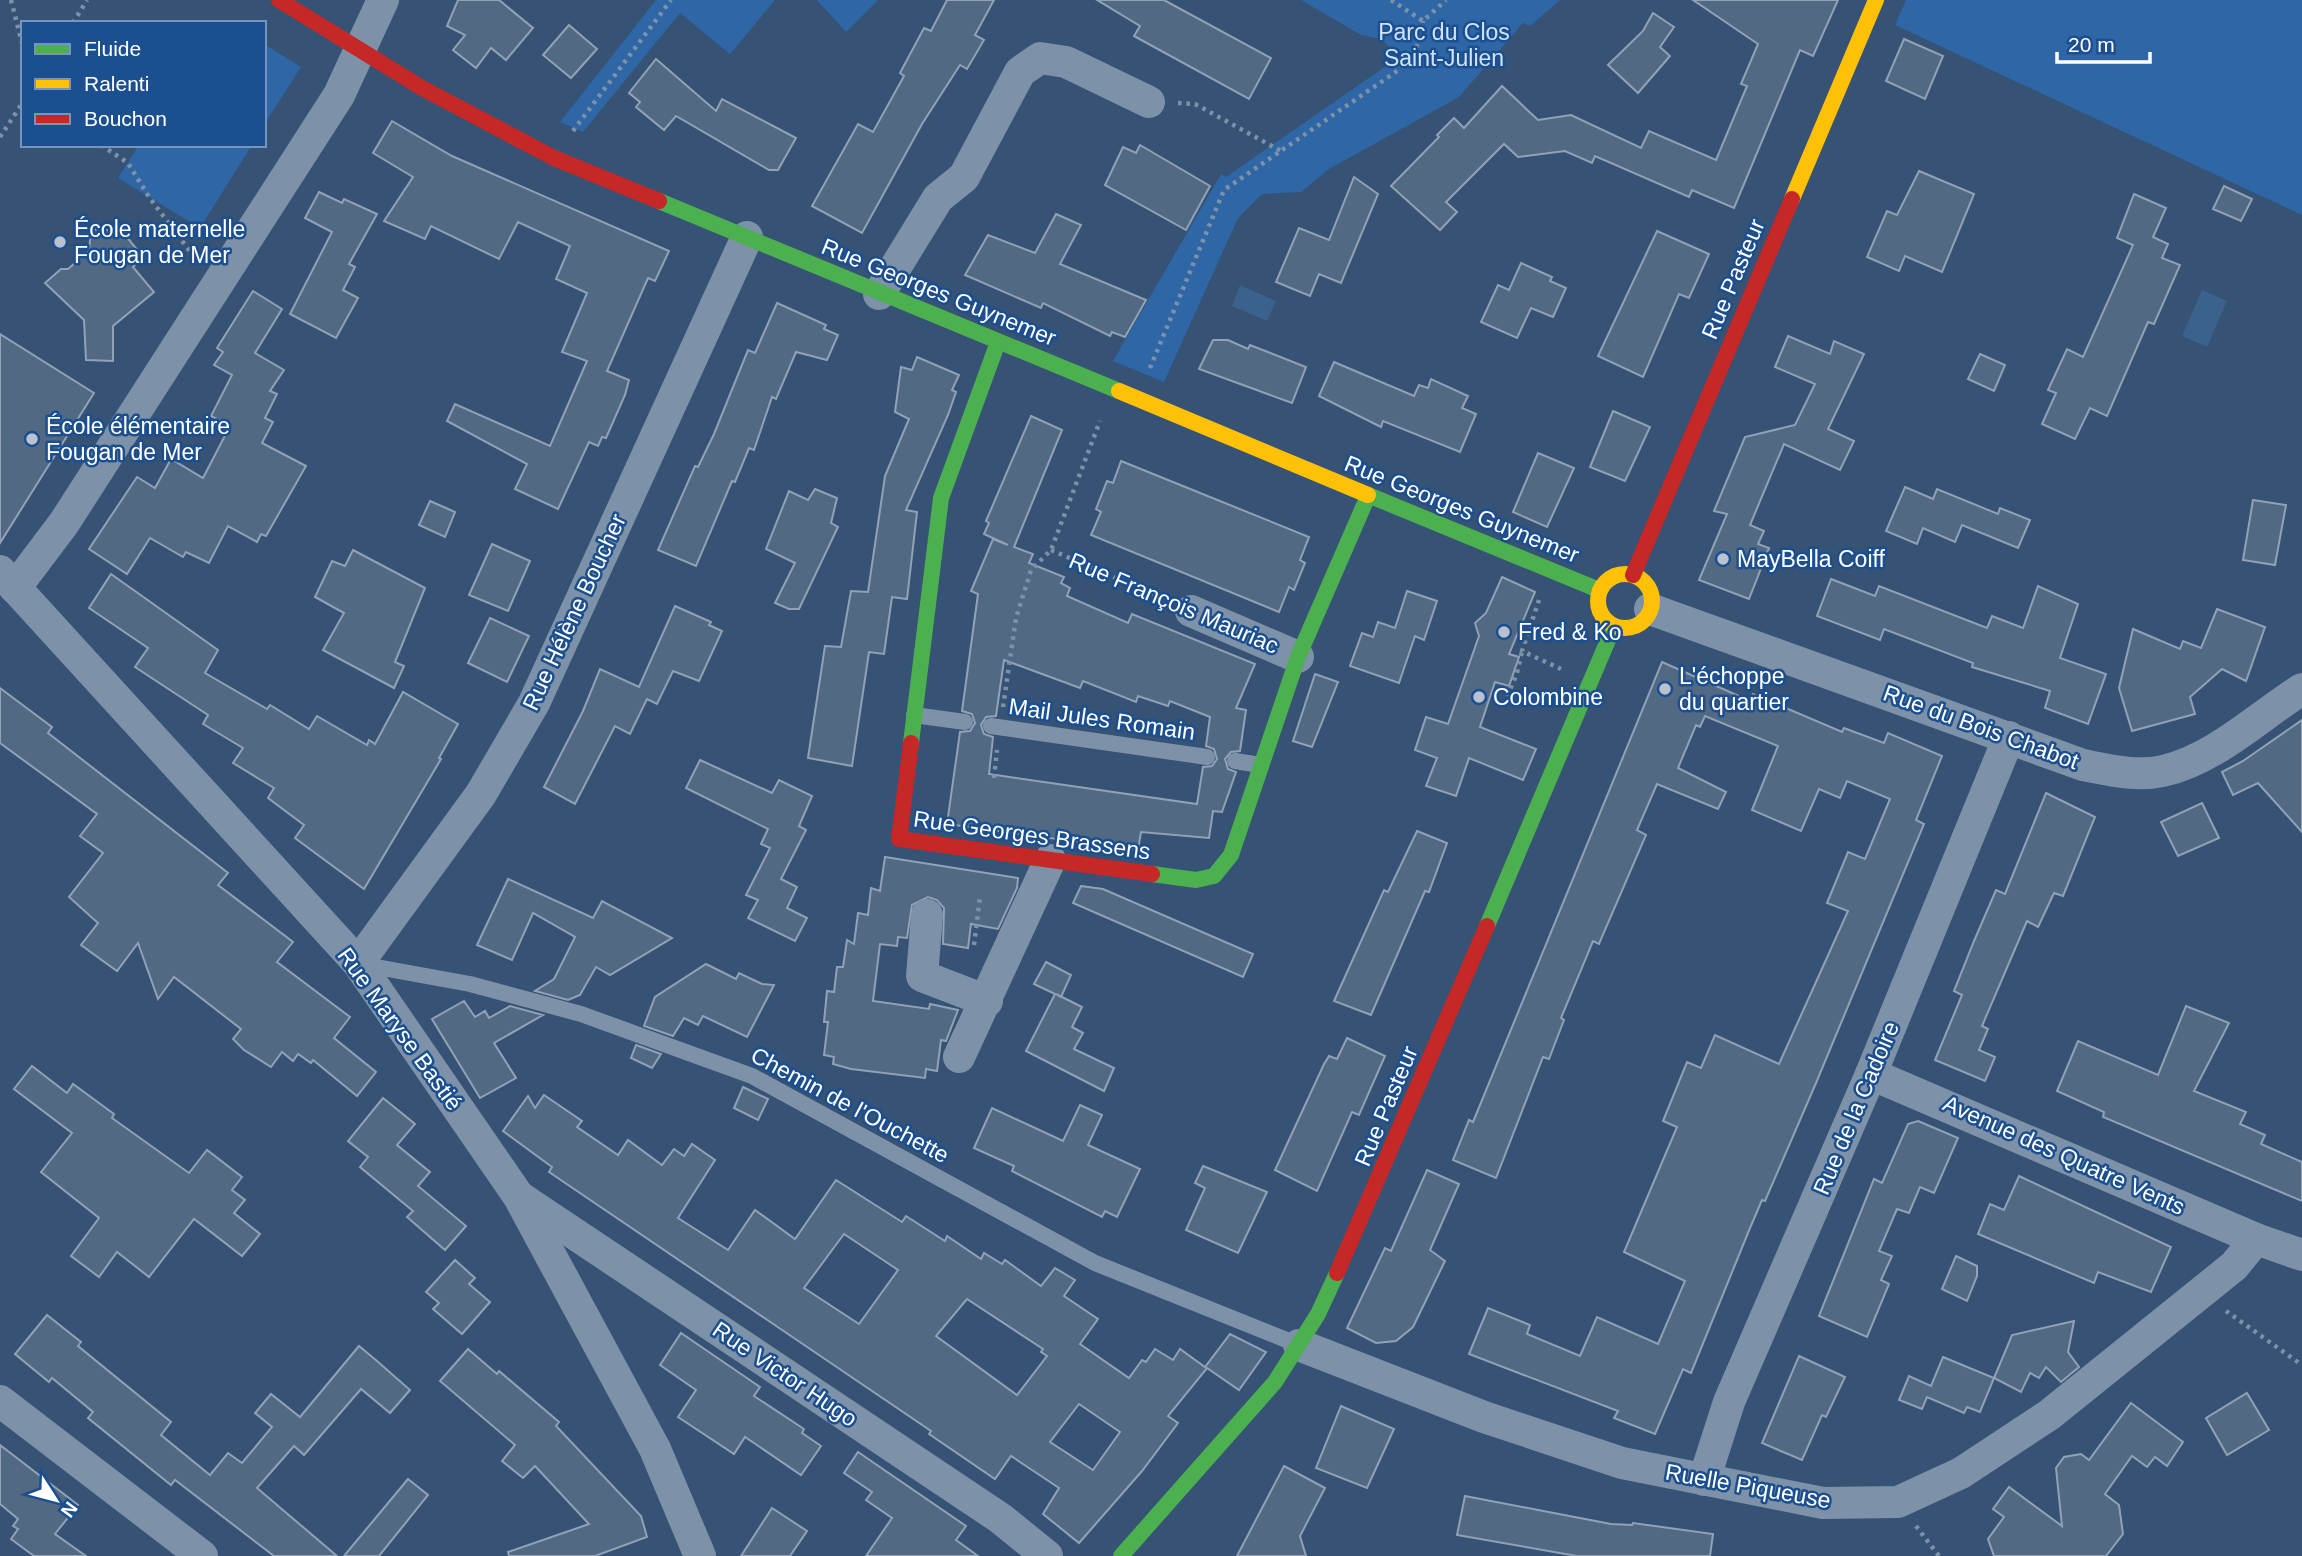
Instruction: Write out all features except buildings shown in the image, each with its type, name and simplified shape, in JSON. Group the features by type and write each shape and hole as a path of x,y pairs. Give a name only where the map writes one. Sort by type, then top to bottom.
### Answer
{"street":[{"name":"Rue Georges Guynemer","path":"279,0 360,51 554,158 1600,590"},
{"path":"7,580 64,523 339,94 383,0"},
{"name":"Rue Pasteur","path":"1633,575 1876,0"},
{"path":"878,293 938,198 964,177 1020,72 1040,58 1066,62 1149,102"},
{"name":"Rue Hélène Boucher","path":"358,963 481,794 534,703 747,237"},
{"name":"Rue Georges Brassens","path":"998,342 941,498 899,839 1196,880 1214,876 1231,855 1298,657 1368,496"},
{"path":"1633,575 1643,581 1650,590 1650,609 1638,625 1624,628 1614,626 1599,610 1600,590 1615,576 1633,575"},
{"name":"Rue Maryse Bastié","path":"7,580 358,963 519,1197 656,1449 700,1556"},
{"name":"Rue du Bois Chabot","path":"1650,609 2083,765 2123,773 2163,771 2217,748 2302,689"},
{"name":"Rue François Mauriac","path":"1191,611 1298,657"},
{"name":"Rue Pasteur","path":"1121,1556 1246,1417 1299,1345 1318,1314 1364,1216 1614,626"},
{"name":"Rue de la Cadoire","path":"1704,1480 1729,1402 1871,1074 2009,737"},
{"path":"959,1057 1050,860"},
{"path":"927,915 922,976 987,1001"},
{"name":"Avenue des Quatre Vents","path":"1871,1074 2256,1239 2302,1255"},
{"name":"Rue Victor Hugo","path":"519,1197 1000,1518 1047,1556"},
{"name":"Ruelle Piqueuse","path":"1299,1345 1484,1417 1609,1459 1823,1503 1898,1502 1961,1473 2049,1415 2234,1266 2256,1239"},
{"path":"0,1401 202,1556"}],"lane":[{"path":"914,715 965,722"},
{"name":"Mail Jules Romain","path":"995,727 1207,757"},
{"path":"1235,761 1260,765"},
{"name":"Chemin de l'Ouchette","path":"358,963 470,984 581,1014 752,1076 1095,1263 1299,1345"}],"path":[{"path":"12,0 21,38"},
{"path":"74,21 87,0"},
{"path":"554,158 671,0"},
{"path":"1391,0 1423,21"},
{"path":"1138,397 1224,190 1400,69 1416,49 1423,21 1446,0"},
{"path":"1149,102 1195,104 1281,151"},
{"path":"0,137 21,105"},
{"path":"104,147 128,163 149,197 217,285"},
{"path":"994,778 995,727 1016,618 1031,570 1051,550 1112,387"},
{"name":"Rue François Mauriac","path":"1051,550 1191,611"},
{"path":"1519,704 1506,699 1517,673 1541,594"},
{"path":"1522,651 1567,672"},
{"path":"2200,1293 2302,1366"}],"green space":[{"path":"656,0 775,0 730,54 680,13 583,132 560,122"},
{"path":"817,0 878,0 846,32"},
{"name":"Parc du Clos Saint-Julien","path":"1301,0 1560,0 1530,26 1523,23 1459,97 1329,169 1301,192 1262,194 1238,218 1164,382 1113,361 1221,174 1226,177 1399,57 1381,39 1361,35"},
{"path":"1906,0 2302,0 2302,215 1895,25"},
{"path":"266,45 301,67 266,122"},
{"path":"138,147 251,147 200,228 118,178"}],"shaded area":[{"path":"1240,285 1276,301 1267,321 1232,306"},
{"path":"2202,290 2227,301 2207,347 2182,336"}],"traffic: fast":[{"path":"659,201 1119,391"},
{"path":"911,743 941,498 998,342"},
{"path":"1368,495 1599,590"},
{"path":"1152,874 1196,880 1214,876 1231,855 1298,657 1368,496"},
{"path":"1487,926 1614,626"},
{"path":"1121,1556 1275,1382 1318,1314 1337,1273"}],"traffic: slow":[{"path":"1792,199 1876,0"},
{"path":"1119,391 1368,495"},
{"path":"1625,574 1644,582 1652,601 1644,620 1625,628 1606,620 1598,601 1606,582 1625,574"}],"traffic: jam":[{"path":"279,0 422,88 554,158 659,201"},
{"path":"1633,575 1792,199"},
{"path":"911,743 899,839 1152,874"},
{"path":"1337,1273 1487,926"}],"place":[{"name":"École maternelle Fougan de Mer","path":"60,242"},
{"name":"École élémentaire Fougan de Mer","path":"32,439"},
{"name":"MayBella Coiff","path":"1723,559"},
{"name":"Fred & Ko","path":"1504,632"},
{"name":"L'échoppe du quartier","path":"1665,689"},
{"name":"Colombine","path":"1479,697"}]}
